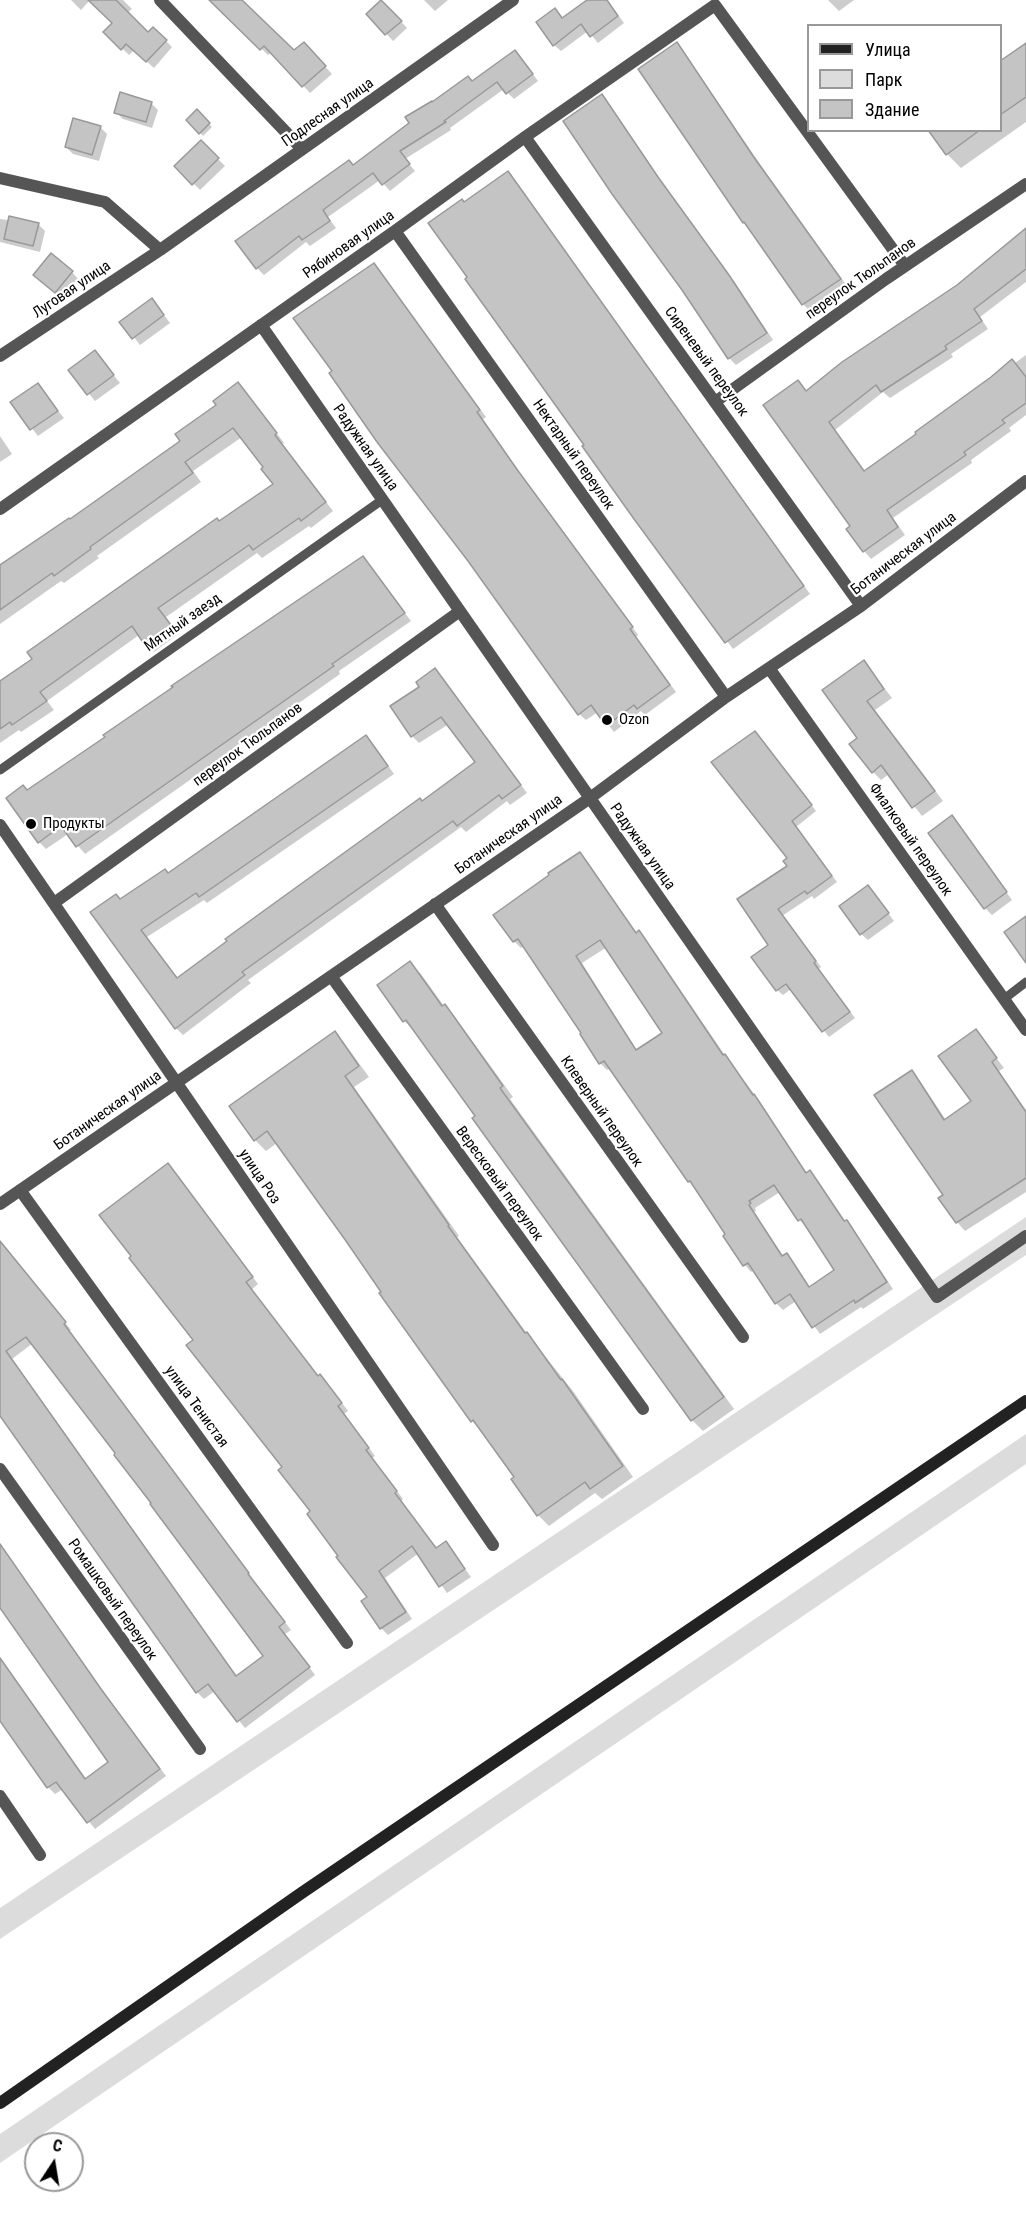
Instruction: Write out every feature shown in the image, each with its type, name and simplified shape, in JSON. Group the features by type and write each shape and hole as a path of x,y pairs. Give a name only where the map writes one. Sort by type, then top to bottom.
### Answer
{"street":[{"path":"160,0 302,149"},
{"name":"Подлесная улица","path":"160,250 513,0"},
{"name":"Рябиновая улица","path":"0,509 715,5 807,131"},
{"name":"Рябиновая улица","path":"807,132 905,266"},
{"name":"Сиреневый переулок","path":"525,137 861,606"},
{"path":"0,178 105,202 160,250"},
{"name":"переулок Тюльпанов","path":"716,402 905,266 1026,184"},
{"name":"Нектарный переулок","path":"395,231 726,697"},
{"name":"Луговая улица","path":"0,356 160,250"},
{"name":"Радужная улица","path":"261,325 937,1298 1026,1236"},
{"name":"Ботаническая улица","path":"0,1204 590,798 726,697 861,606 1026,481"},
{"name":"переулок Тюльпанов","path":"54,903 460,611"},
{"name":"Фиалковый переулок","path":"770,668 1026,1030"},
{"name":"улица Роз","path":"0,825 493,1545"},
{"name":"Клеверный переулок","path":"435,904 743,1337"},
{"name":"Вересковый переулок","path":"331,976 643,1409"},
{"name":"улица Тенистая","path":"20,1190 347,1643"},
{"path":"0,2103 303,1892 1026,1401"},
{"name":"Ромашковый переулок","path":"0,1469 200,1749"},
{"path":"0,1796 40,1855"}],"lane":[{"name":"Мятный заезд","path":"0,770 382,500"},
{"path":"1004,999 1026,982"}],"green space":[{"path":"1026,1217 1026,1255 0,1939 0,1908"},
{"path":"1026,1434 1026,1464 46,2132 24,2132 24,2147 0,2163 0,2134"}],"building":[{"path":"88,0 116,0 148,32 153,27 167,40 146,62 126,44 121,50 103,32 112,23"},
{"path":"209,0 242,0 294,50 304,42 326,66 302,87 264,46 260,50"},
{"path":"381,0 402,21 385,35 366,14"},
{"path":"587,0 607,0 618,16 590,37 581,24 553,46 536,22 555,8 562,18"},
{"path":"677,42 753,156 841,279 802,305 638,69"},
{"path":"1026,43 1026,97 1002,114 1002,60"},
{"path":"515,50 533,74 506,94 497,82 444,121 446,122 400,151 410,164 382,185 373,173 323,210 330,221 302,240 299,236 256,269 235,241 349,160 353,165 409,123 405,117 432,102 468,76 472,81"},
{"path":"120,92 152,102 146,122 114,113"},
{"path":"602,94 767,333 728,359 563,121"},
{"path":"197,109 210,123 199,134 186,120"},
{"path":"73,118 101,126 92,155 65,147"},
{"path":"929,132 977,132 946,155"},
{"path":"201,140 219,158 192,185 174,166"},
{"path":"508,171 804,586 725,643 582,446 584,445 465,279 467,277 428,223 462,199 464,202"},
{"path":"9,216 39,223 33,246 4,239"},
{"path":"1026,228 1026,269 974,309 982,321 945,346 947,349 881,392 876,385 829,422 864,471 916,434 915,432 1012,359 1026,377 1026,403 1002,420 1005,423 964,452 966,455 887,510 898,527 863,552 846,529 850,526 763,405 798,380 806,391 842,362 957,285"},
{"path":"51,253 73,271 55,293 33,275"},
{"path":"374,263 480,410 477,412 516,468 633,627 630,629 670,685 637,709 634,705 606,726 591,705 578,715 468,561 377,442 329,373 332,371 293,318"},
{"path":"152,298 164,315 132,339 119,322"},
{"path":"95,350 114,375 87,395 68,370"},
{"path":"238,382 326,502 301,521 299,518 253,550 249,545 158,608 171,625 144,644 132,626 40,692 47,701 12,725 10,722 0,729 0,681 32,659 27,652 217,518 219,521 273,484 233,428 185,462 193,473 90,547 91,549 54,576 52,573 0,610 0,565 70,519 180,441 175,434 216,405 213,401"},
{"path":"38,383 58,411 30,430 10,402"},
{"path":"363,556 405,613 332,664 334,666 76,847 61,826 38,843 6,798 23,785 27,790 105,737 103,735 173,687 171,686"},
{"path":"864,660 884,689 867,701 935,791 912,808 881,765 872,773 849,744 857,738 822,690"},
{"path":"435,668 521,785 502,799 499,795 457,826 453,821 242,972 245,975 175,1029 90,912 116,894 120,899 165,869 168,873 366,735 388,766 199,897 196,893 141,930 177,978 269,907 420,798 422,801 475,762 441,717 411,737 390,706 419,687 416,682"},
{"path":"755,731 812,805 792,821 832,876 807,894 805,891 778,909 850,1012 822,1032 786,984 776,991 751,957 768,945 737,899 787,866 783,861 787,858 711,762"},
{"path":"952,815 1007,892 984,909 928,833"},
{"path":"580,852 636,933 639,930 723,1055 725,1054 754,1094 806,1173 810,1170 844,1221 847,1220 887,1282 855,1303 854,1300 812,1328 790,1294 775,1304 748,1263 743,1266 690,1181 688,1182 604,1061 599,1064 518,939 513,942 493,915 549,875 548,873","holes":["600,940 662,1033 636,1050 576,956","774,1185 798,1221 801,1219 834,1270 809,1287 787,1253 782,1256 749,1205 751,1203 749,1201"]},
{"path":"868,885 889,913 860,935 839,906"},
{"path":"1026,916 1026,963 1004,932"},
{"path":"410,961 442,1006 445,1004 503,1086 500,1088 724,1397 691,1421 472,1118 475,1116 406,1020 403,1022 377,985"},
{"path":"976,1029 997,1058 992,1062 1026,1112 1026,1178 956,1223 938,1198 943,1195 874,1095 912,1070 944,1120 971,1101 938,1056"},
{"path":"335,1031 359,1066 345,1076 448,1226 525,1333 527,1332 562,1379 623,1466 590,1489 585,1482 537,1516 511,1479 514,1477 473,1420 471,1422 267,1131 254,1141 229,1106"},
{"path":"168,1163 253,1277 246,1282 318,1376 320,1374 342,1403 338,1406 369,1448 366,1450 397,1491 395,1493 436,1548 446,1541 465,1569 439,1587 412,1546 379,1571 406,1612 380,1629 361,1601 367,1597 307,1514 310,1511 278,1470 282,1467 186,1345 193,1340 129,1258 131,1256 99,1215"},
{"path":"0,1241 66,1322 64,1324 285,1622 279,1627 310,1667 237,1722 208,1684 196,1693 0,1416","holes":["26,1337 115,1453 114,1455 263,1656 236,1676 6,1351"]},
{"path":"0,1544 160,1769 87,1823 56,1782 47,1788 0,1721 0,1658 85,1779 108,1762 0,1608"}],"place":[{"name":"Ozon","path":"607,720"},
{"name":"Продукты","path":"31,824"}]}
